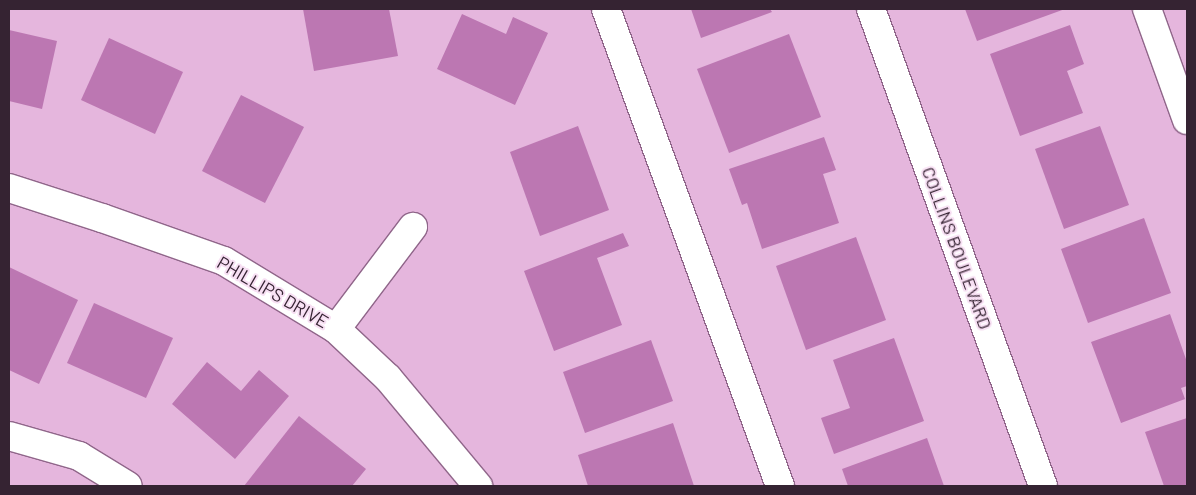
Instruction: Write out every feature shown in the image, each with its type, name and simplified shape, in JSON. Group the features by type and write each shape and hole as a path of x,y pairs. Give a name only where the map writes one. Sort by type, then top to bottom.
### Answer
{"street":[{"path":"606,9 780,486"},
{"name":"COLLINS BOULEVARD","path":"871,9 1043,486"},
{"path":"1147,9 1187,120"},
{"name":"PHILLIPS DRIVE","path":"9,188 224,260 336,328 388,378 478,486"},
{"path":"336,328 413,227"},
{"path":"9,436 79,456 128,486"}],"building":[{"path":"303,9 389,9 398,56 314,71"},
{"path":"691,9 770,9 772,12 701,38"},
{"path":"965,9 1065,9 977,41"},
{"path":"462,14 506,34 513,17 548,33 515,105 437,69"},
{"path":"1070,25 1084,64 1067,71 1083,113 1020,136 990,54"},
{"path":"9,30 57,41 42,109 9,101"},
{"path":"789,34 821,117 729,153 697,69"},
{"path":"109,38 183,72 155,134 81,100"},
{"path":"241,95 304,127 265,203 202,171"},
{"path":"578,126 609,210 540,236 510,152"},
{"path":"1100,126 1129,205 1064,229 1035,149"},
{"path":"824,137 836,170 823,174 839,223 762,249 747,203 742,205 729,169"},
{"path":"1144,218 1171,293 1088,323 1061,249"},
{"path":"623,233 629,246 597,258 622,325 554,351 524,271"},
{"path":"856,237 886,320 806,350 776,266"},
{"path":"9,267 78,300 39,384 9,370"},
{"path":"94,303 173,338 146,398 67,363"},
{"path":"1170,314 1187,362 1187,386 1181,388 1185,399 1121,423 1091,342"},
{"path":"894,338 924,421 834,454 821,418 850,408 833,360"},
{"path":"651,340 673,401 585,433 563,372"},
{"path":"207,362 241,391 259,370 289,396 235,459 172,404"},
{"path":"299,416 366,469 352,486 244,486"},
{"path":"1187,418 1187,486 1164,486 1145,432"},
{"path":"673,423 694,486 588,486 578,455"},
{"path":"927,438 944,486 848,486 842,469"}]}
